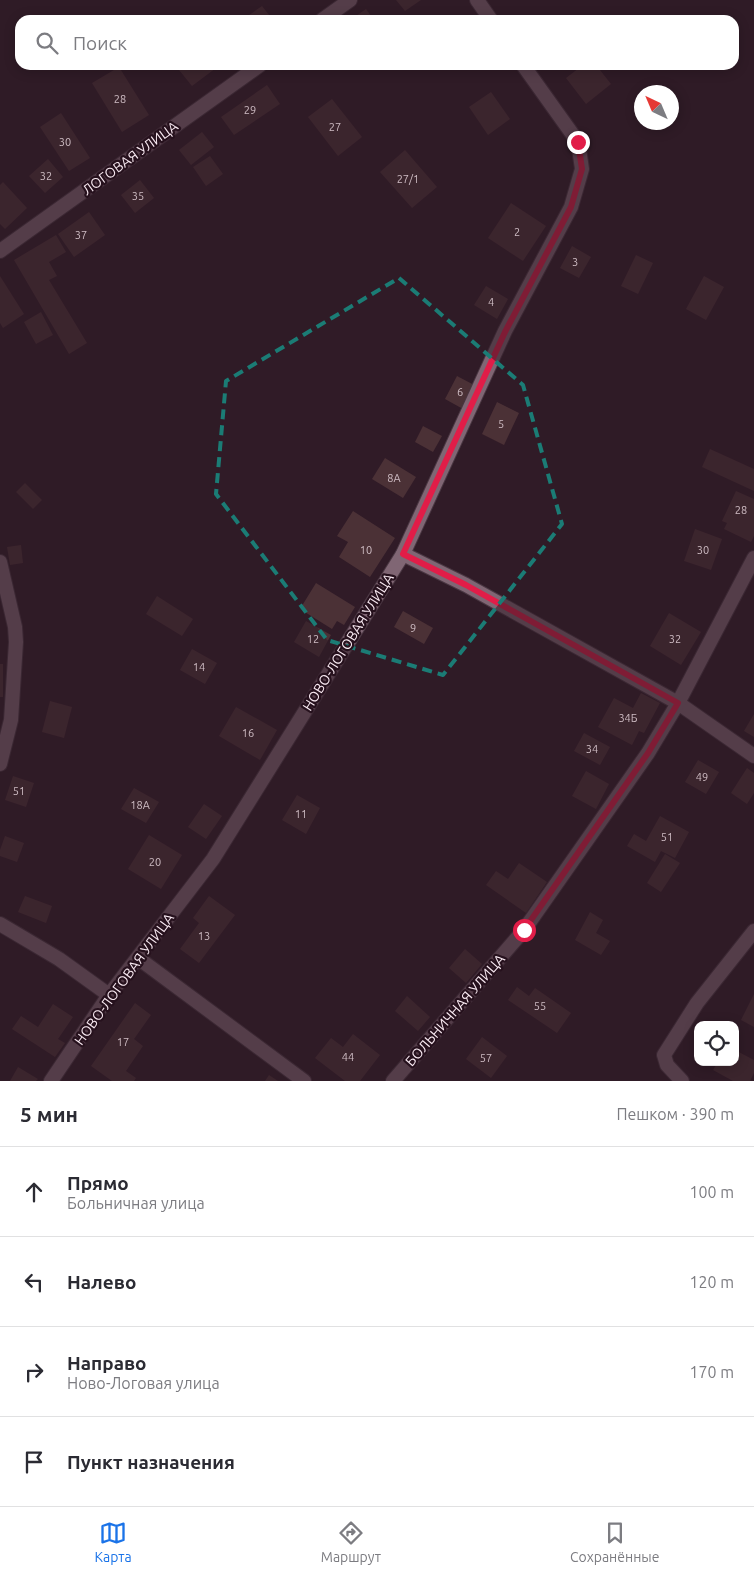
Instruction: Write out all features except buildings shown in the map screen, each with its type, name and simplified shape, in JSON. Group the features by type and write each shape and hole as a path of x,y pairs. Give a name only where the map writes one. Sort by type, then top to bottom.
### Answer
{"street":[{"path":"329,15 350,0"},
{"path":"477,0 488,15"},
{"name":"ЛОГОВАЯ УЛИЦА","path":"0,252 253,70"},
{"name":"НОВО-ЛОГОВАЯ УЛИЦА","path":"52,1081 109,995 213,859 403,554 505,332 571,207 582,169 578,142 527,70"},
{"path":"403,554 466,585 678,703 754,756"},
{"name":"БОЛЬНИЧНАЯ УЛИЦА","path":"393,1081 524,930 648,753 678,703 754,558"},
{"path":"0,562 15,627 16,642 11,720 0,764"},
{"path":"0,924 59,959 109,995"},
{"path":"682,1081 666,1066 664,1055 697,1003 754,931"},
{"path":"138,958 304,1081"}],"highlighted area":[{"path":"399,278 523,385 562,524 443,675 327,640 216,494 226,381"}],"route":[{"path":"524,930 648,753 678,703 466,585 403,554 505,332 571,207 582,169 578,142"}]}
